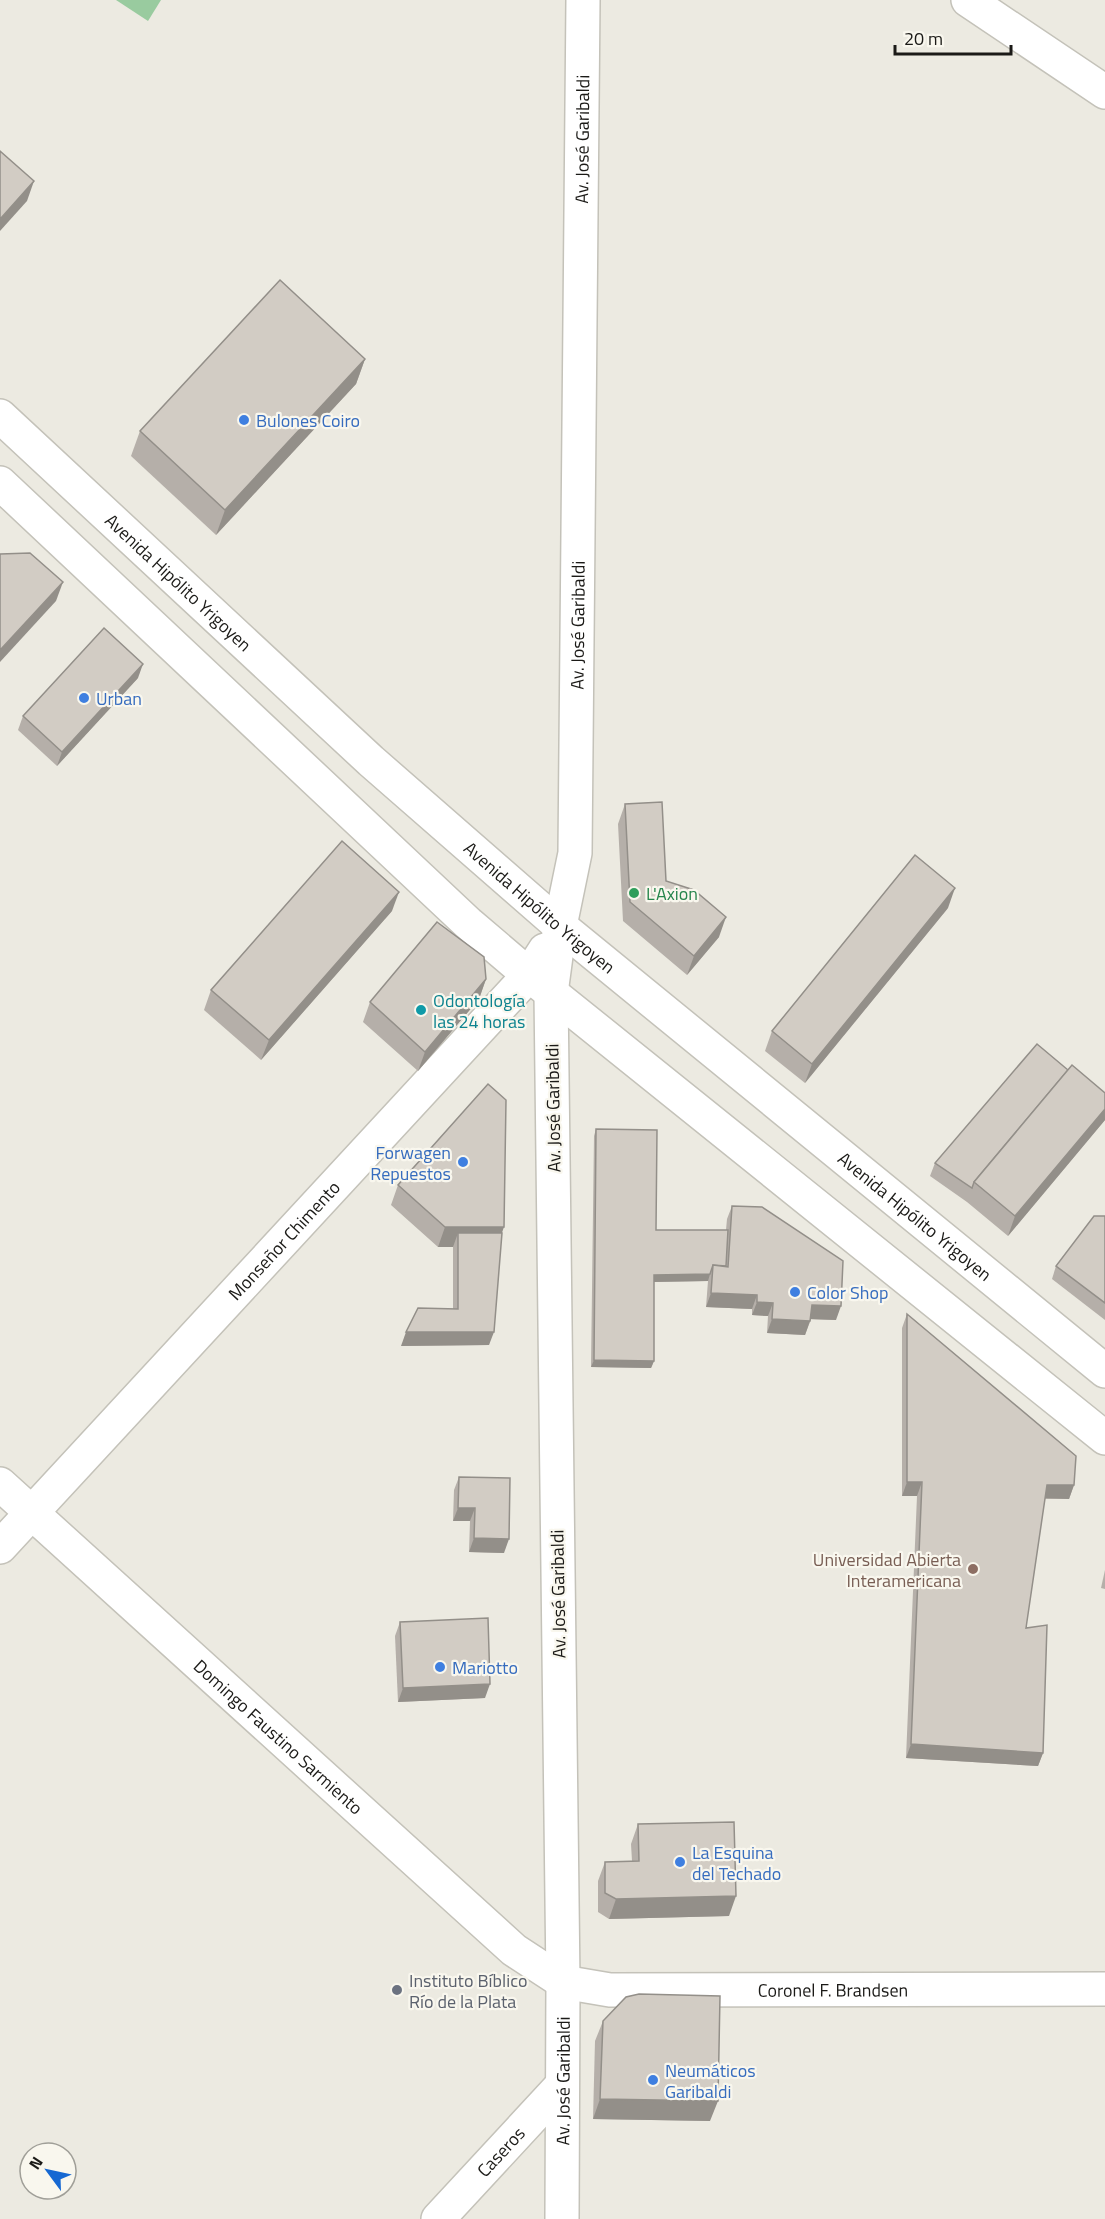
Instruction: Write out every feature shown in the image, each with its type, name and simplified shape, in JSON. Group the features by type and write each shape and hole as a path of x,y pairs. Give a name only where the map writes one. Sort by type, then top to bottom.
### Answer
{"main road":[{"name":"Av. José Garibaldi","path":"562,2219 563,1982 540,984 560,926 576,853 583,0"},
{"path":"968,0 1105,93"},
{"name":"Avenida Hipólito Yrigoyen","path":"0,416 371,761 560,926 1105,1371"},
{"path":"0,483 468,923 540,984 1105,1438"},
{"name":"Monseñor Chimento","path":"0,1547 540,984"},
{"name":"Domingo Faustino Sarmiento","path":"0,1484 514,1950 563,1982"},
{"name":"Coronel F. Brandsen","path":"563,1982 610,1990 1105,1989"},
{"name":"Caseros","path":"438,2219 562,2085"}],"green space":[{"path":"116,0 161,0 148,21"}],"building":[{"path":"0,151 34,181 0,219"},
{"name":"Bulones Coiro","path":"280,280 365,359 225,510 140,431"},
{"path":"30,553 63,582 0,650 0,554"},
{"name":"Urban","path":"104,628 143,664 62,752 23,716"},
{"path":"662,802 666,881 694,890 726,917 694,956 630,902 625,804"},
{"path":"342,841 399,892 269,1040 211,990"},
{"path":"915,855 955,888 812,1064 772,1031"},
{"name":"Odontología las 24 horas","path":"437,922 484,957 486,979 425,1052 370,1002"},
{"path":"1037,1044 1068,1070 974,1182 972,1188 935,1163"},
{"path":"1072,1065 1105,1093 1105,1109 1015,1216 974,1182"},
{"name":"Forwagen Repuestos","path":"488,1084 506,1100 504,1227 445,1227 398,1185"},
{"path":"596,1129 657,1130 656,1230 728,1230 726,1266 713,1265 710,1274 654,1275 654,1361 594,1360"},
{"path":"732,1206 762,1207 843,1261 841,1306 812,1305 810,1321 772,1319 773,1303 757,1302 757,1295 711,1293 713,1265 728,1267"},
{"path":"1094,1216 1105,1216 1105,1303 1056,1266"},
{"path":"458,1233 502,1233 494,1332 406,1332 418,1308 458,1309"},
{"name":"Universidad Abierta Interamericana","path":"907,1314 1076,1456 1074,1485 1047,1485 1026,1628 1047,1625 1043,1753 911,1744 922,1482 907,1482"},
{"path":"459,1477 510,1478 509,1539 474,1538 475,1508 458,1508"},
{"name":"Mariotto","path":"488,1618 490,1684 403,1688 400,1622"},
{"name":"La Esquina del Techado","path":"734,1822 736,1896 616,1899 605,1893 605,1862 639,1861 638,1824"},
{"name":"Neumáticos Garibaldi","path":"639,1994 720,1996 718,2101 600,2099 603,2021 626,1997"}],"place":[{"name":"Bulones Coiro","path":"244,420"},
{"name":"Urban","path":"84,698"},
{"name":"L'Axion","path":"634,893"},
{"name":"Odontología las 24 horas","path":"421,1010"},
{"name":"Forwagen Repuestos","path":"463,1162"},
{"name":"Color Shop","path":"795,1292"},
{"name":"Universidad Abierta Interamericana","path":"973,1569"},
{"name":"Mariotto","path":"440,1667"},
{"name":"La Esquina del Techado","path":"680,1862"},
{"name":"Instituto Bíblico Río de la Plata","path":"397,1990"},
{"name":"Neumáticos Garibaldi","path":"653,2080"}]}
